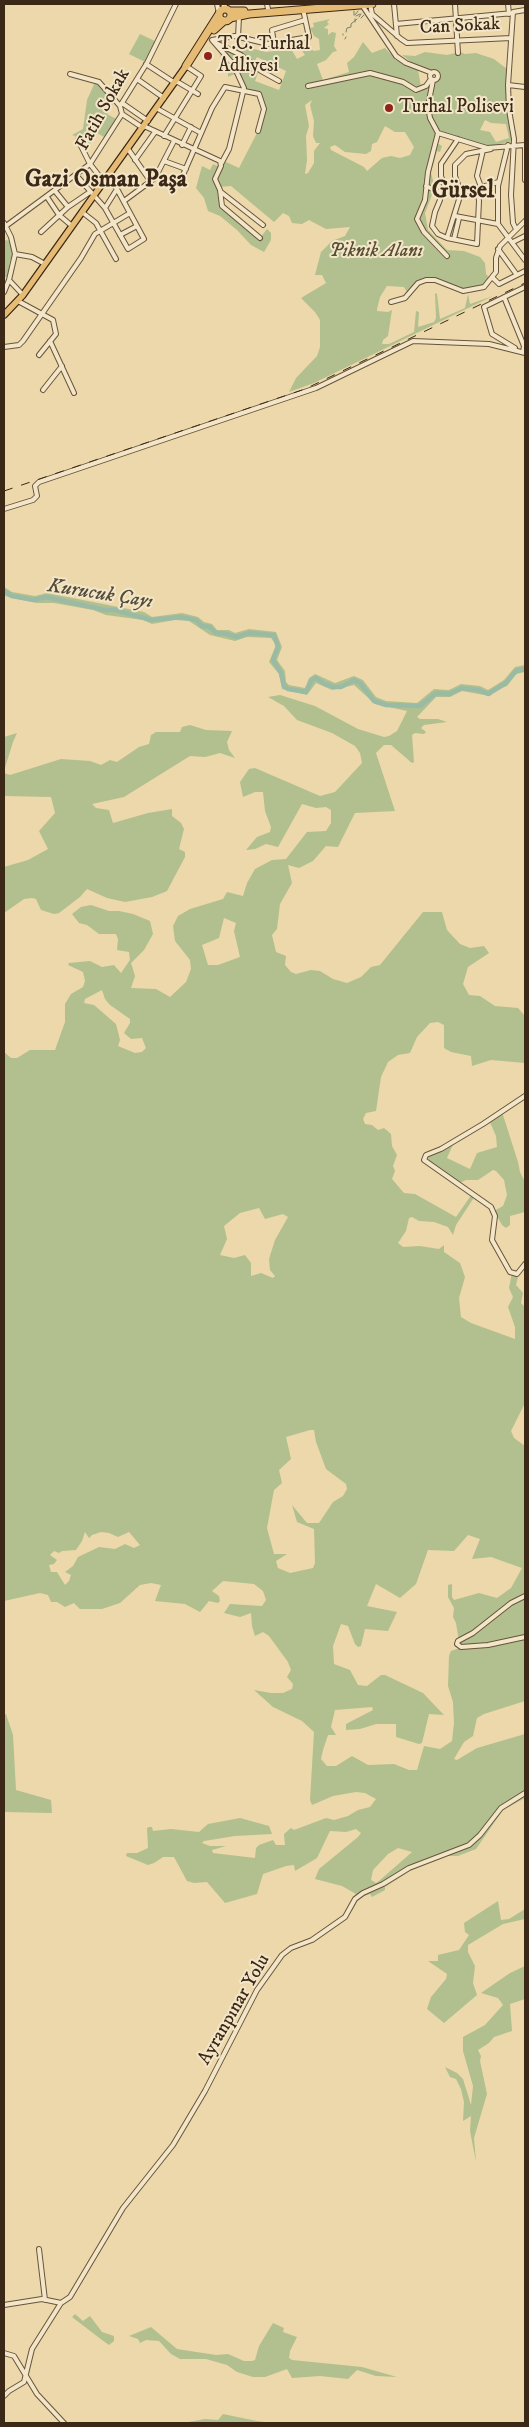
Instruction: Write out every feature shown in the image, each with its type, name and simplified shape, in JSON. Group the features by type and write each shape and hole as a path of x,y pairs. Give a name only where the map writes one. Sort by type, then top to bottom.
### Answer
{"highway":[{"path":"186,66 210,39 227,13 268,6 336,4"},
{"path":"186,66 223,9 227,13 239,16 362,4 369,7"}],"main road":[{"path":"4,315 18,301 82,212 92,194 108,177 186,66"}],"street":[{"name":"Fatih Sokak","path":"5,225 47,197 90,164 122,114 121,104 146,64 176,4"},
{"path":"218,4 219,13"},
{"path":"394,4 397,36"},
{"path":"455,4 458,53"},
{"path":"508,4 512,13 508,86 514,145 511,190 513,223 516,229"},
{"path":"308,86 370,73 405,83 416,90 423,88 432,79 438,78 438,75 406,63 396,56 369,7"},
{"name":"Can Sokak","path":"369,7 397,36 411,43 511,38"},
{"path":"210,39 238,37 274,44 309,37 303,9"},
{"path":"396,24 512,13 525,10"},
{"path":"238,37 239,16"},
{"path":"272,30 306,20"},
{"path":"271,24 274,44"},
{"path":"210,39 242,56 261,71 279,81"},
{"path":"210,39 233,64 244,90 229,149 215,179 221,192 222,206 260,238"},
{"path":"146,64 198,94"},
{"path":"164,136 202,76 186,66"},
{"path":"70,74 99,82 121,104 155,132 211,156 221,164"},
{"path":"137,79 164,98"},
{"path":"432,79 428,106 430,118 438,133 426,186 425,200 417,221 424,232 447,256"},
{"path":"508,86 525,87"},
{"path":"183,175 224,87 258,93 263,102 263,118 258,131"},
{"path":"156,108 201,133"},
{"path":"122,114 145,125"},
{"path":"182,145 191,127"},
{"path":"135,160 155,132"},
{"path":"438,133 490,149"},
{"path":"447,193 441,176 441,164 458,139"},
{"path":"78,140 90,164 104,182"},
{"path":"124,201 155,178 174,141"},
{"path":"454,240 461,194 455,176 455,165 466,154 514,145 525,145 525,180"},
{"path":"498,224 498,182 508,146"},
{"path":"128,148 150,182"},
{"path":"440,200 434,212 432,226 438,234 454,240 477,244 479,188 477,176 483,150"},
{"path":"164,161 186,169"},
{"path":"76,175 104,208 128,249 144,239 124,201 108,177"},
{"path":"426,186 434,191 461,194 498,182"},
{"path":"104,208 117,189"},
{"path":"55,191 68,207"},
{"path":"221,192 263,225"},
{"path":"41,232 68,207 92,194"},
{"path":"47,197 59,214 72,226"},
{"path":"82,212 96,223 116,259"},
{"path":"4,347 22,343 81,258 93,236 112,222 130,213"},
{"path":"457,217 498,224 509,236 525,260"},
{"path":"447,238 450,224 457,217"},
{"path":"392,302 405,298 418,282 426,280 435,280 467,291 484,287 493,278 497,269 498,249 525,221"},
{"path":"4,292 15,254 5,225"},
{"path":"120,235 138,226"},
{"path":"513,242 525,236"},
{"path":"498,249 517,275"},
{"path":"15,254 32,257 45,264"},
{"path":"493,278 499,284 525,271"},
{"path":"9,280 22,295"},
{"path":"522,352 492,334 484,307 525,287"},
{"path":"504,297 524,346 522,352"},
{"path":"18,301 43,313 53,321 56,333 39,355"},
{"path":"4,509 36,498 35,486 39,482 316,388 413,341 486,344 522,352"},
{"path":"50,342 74,393"},
{"path":"43,390 62,366"},
{"path":"525,1096 483,1124 441,1149 426,1155 424,1159 426,1164 491,1207 495,1216 492,1240 510,1272 517,1274 525,1264"},
{"path":"525,1596 510,1602 458,1641 457,1644 465,1647 488,1646 525,1637"},
{"name":"Ayranpınar Yolu","path":"26,2375 32,2349 62,2303 73,2292 123,2208 174,2145 258,1990 282,1955 291,1948 312,1940 345,1917 355,1899 363,1893 378,1887 409,1868 469,1845 480,1835 501,1808 525,1794"},
{"path":"39,2248 45,2300"},
{"path":"4,2305 45,2300 62,2303"},
{"path":"4,2352 14,2356 37,2394 64,2423"},
{"path":"4,2396 11,2389 22,2384 26,2375"}],"green space":[{"name":"Piknik Alanı","path":"330,19 327,22 329,24 324,28 328,29 328,35 332,32 336,33 334,46 337,51 333,52 326,60 317,64 323,80 349,72 347,63 354,57 363,42 372,53 385,48 396,60 418,70 421,87 424,85 431,88 433,80 438,78 437,74 412,63 402,55 415,56 425,52 447,55 460,52 465,54 476,53 494,59 507,69 506,100 512,141 490,146 480,144 479,146 438,133 435,142 442,146 440,152 437,151 431,173 435,187 425,213 428,230 447,250 464,251 480,257 485,263 486,274 491,280 488,284 467,291 439,281 423,280 408,294 404,287 387,286 380,297 377,309 377,311 388,312 392,310 388,336 383,340 382,344 389,344 414,332 416,311 419,312 418,327 434,322 436,318 435,293 437,294 440,319 465,308 468,294 470,304 493,296 314,383 289,392 296,378 317,356 320,347 320,320 301,298 326,283 322,275 315,275 321,252 332,241 345,236 350,227 326,229 309,220 302,224 292,223 289,216 283,213 274,222 231,186 219,187 221,203 260,238 267,229 271,233 271,240 264,252 251,245 220,216 208,211 204,198 196,188 202,166 210,170 213,164 220,167 221,164 226,162 239,168 260,127 264,109 260,94 244,90 237,73 228,77 228,69 220,56 227,46 242,46 266,52 291,49 297,59 305,55 301,49 304,45 314,51 320,50 319,39 314,36 310,28 314,27 313,23","holes":["257,57 286,71 279,90 255,81 259,70 253,65","312,100 310,105 314,121 313,136 316,143 320,143 314,151 314,163 308,173 305,174 307,160 306,136 309,126 305,105","485,120 491,123 506,124 509,138 496,142 490,132 480,130","385,126 395,132 405,132 414,147 410,155 400,158 391,156 382,158 367,171 364,167 331,150 330,147 335,145 345,152 366,154 371,151 372,144 377,142"]},
{"path":"140,34 157,42 147,63 129,54"},
{"path":"96,80 115,100 107,114 118,120 106,138 97,133 84,153 75,136 72,135 83,129 87,100"},
{"path":"4,240 12,241 15,260 10,260 9,266 13,267 9,280 7,277 4,277"},
{"path":"4,587 12,592 35,596 47,593 144,612 152,617 182,613 198,617 204,622 212,624 217,630 229,630 235,633 249,629 276,632 282,647 277,660 285,671 286,682 289,685 305,688 309,678 315,674 335,683 354,676 363,680 376,697 386,701 417,703 434,689 449,690 461,684 480,686 488,690 504,680 515,667 525,665 525,672 516,674 507,686 496,690 490,696 462,691 450,697 436,697 417,717 447,722 424,725 421,728 426,732 424,734 415,733 412,735 414,762 412,763 391,745 384,745 376,753 395,811 355,813 338,847 326,846 313,861 299,868 288,865 292,883 280,904 277,929 272,935 276,952 286,956 285,965 291,972 296,974 311,970 320,971 333,979 347,983 361,977 371,967 380,965 423,912 442,912 447,930 460,944 470,948 484,946 489,953 468,967 463,984 469,995 480,996 495,1006 518,1008 525,1016 525,1063 491,1060 472,1066 471,1056 451,1052 444,1048 444,1025 438,1022 430,1023 417,1037 410,1053 398,1055 388,1062 381,1077 376,1111 366,1113 363,1119 365,1124 372,1125 378,1130 384,1128 391,1134 392,1146 397,1155 393,1166 395,1171 392,1179 404,1193 415,1194 456,1217 472,1194 475,1196 456,1225 453,1235 448,1227 434,1222 419,1221 412,1217 409,1218 406,1231 398,1243 403,1247 420,1246 439,1249 444,1245 444,1252 460,1263 465,1277 459,1298 461,1317 471,1323 515,1339 515,1327 508,1307 513,1297 509,1288 512,1273 519,1273 516,1285 523,1293 521,1303 525,1307 525,1403 511,1431 514,1438 525,1446 525,1701 477,1718 473,1736 464,1742 454,1759 457,1760 477,1748 525,1734 525,1798 503,1810 476,1849 458,1856 446,1856 410,1871 385,1887 385,1890 372,1897 370,1894 359,1898 352,1911 349,1910 350,1903 356,1894 342,1886 315,1879 319,1869 358,1837 361,1833 356,1829 346,1832 330,1831 317,1858 295,1871 294,1865 263,1874 257,1894 225,1903 207,1882 194,1883 187,1881 174,1857 163,1857 148,1865 126,1856 127,1853 137,1853 148,1848 147,1828 149,1827 152,1827 153,1831 171,1829 199,1832 208,1824 240,1818 269,1826 272,1834 235,1836 204,1841 202,1843 210,1846 226,1846 212,1850 213,1853 255,1858 256,1848 259,1845 273,1840 276,1845 285,1845 284,1834 291,1828 294,1830 326,1818 334,1820 348,1816 358,1810 370,1807 376,1799 365,1793 356,1792 333,1796 312,1805 310,1800 314,1732 302,1721 273,1707 254,1690 283,1693 292,1689 293,1684 287,1677 291,1670 288,1662 269,1636 263,1632 255,1636 251,1613 240,1617 224,1613 230,1604 262,1606 266,1600 263,1591 254,1584 223,1581 212,1591 219,1596 220,1601 218,1603 209,1601 200,1612 185,1604 155,1601 161,1585 151,1583 140,1585 120,1603 102,1609 80,1609 74,1603 65,1607 57,1602 51,1602 48,1595 40,1593 4,1601 4,1052 11,1058 17,1058 30,1050 55,1050 65,1022 65,1004 71,994 83,987 85,981 83,972 68,965 69,963 90,961 102,967 114,965 121,973 130,960 129,952 117,950 118,939 116,934 99,934 87,925 79,923 72,914 81,907 91,905 109,911 133,914 150,921 153,934 144,950 131,963 135,976 131,988 156,989 170,997 186,982 191,969 190,960 175,941 173,926 178,916 190,909 223,899 227,892 243,896 247,883 255,869 272,860 286,859 307,832 326,831 331,823 331,810 326,807 316,808 302,804 278,847 266,844 255,849 246,850 257,837 270,832 271,827 265,811 263,792 255,792 243,797 240,782 249,769 255,768 320,796 335,792 362,763 360,753 355,746 332,733 297,720 284,706 268,697 280,695 315,706 358,729 384,737 397,731 407,711 375,704 354,685 332,690 316,683 307,695 282,689 279,674 269,662 276,645 271,638 247,637 235,641 210,635 189,621 175,620 152,624 143,620 106,615 93,610 54,603 37,603 4,595","holes":["224,918 236,923 234,931 240,957 218,965 208,965 202,945 219,938","102,990 105,999 110,1005 130,1019 130,1023 124,1033 131,1039 142,1038 146,1048 142,1052 135,1053 118,1046 120,1040 116,1024 94,1005 84,1003 85,999","259,1208 265,1219 283,1214 288,1217 275,1240 269,1259 270,1270 275,1276 273,1278 261,1273 251,1276 251,1263 245,1255 234,1258 220,1255 227,1239 224,1226 240,1213","314,1430 316,1442 326,1469 346,1484 347,1489 343,1496 333,1502 319,1523 307,1523 292,1505 297,1522 314,1529 315,1563 313,1568 290,1573 278,1568 276,1561 287,1554 274,1554 267,1528 274,1490 282,1483 279,1470 291,1459 286,1437","85,1532 89,1538 101,1532 118,1537 129,1532 140,1545 134,1548 125,1544 115,1549 99,1547 78,1557 73,1566 65,1572 71,1575 65,1585 57,1572 51,1572 49,1565 54,1564 57,1560 50,1555 54,1551 59,1553 76,1550","468,1535 480,1539 472,1559 491,1557 522,1568 511,1588 497,1598 479,1593 454,1600 452,1597 452,1584 448,1585 448,1597 454,1608 453,1617 456,1623 460,1648 451,1651 449,1656 448,1686 453,1702 454,1723 452,1741 440,1749 424,1746 417,1770 409,1770 394,1764 368,1765 352,1756 336,1766 327,1766 321,1759 328,1735 336,1735 331,1727 335,1710 372,1707 373,1710 346,1724 346,1730 360,1729 376,1724 396,1724 396,1737 419,1744 422,1743 429,1714 444,1715 423,1693 385,1675 381,1675 367,1686 358,1685 350,1670 334,1664 333,1646 341,1624 348,1626 358,1647 361,1646 365,1629 388,1631 397,1612 367,1606 376,1584 400,1598 416,1584 428,1550 454,1551","398,1848 412,1852 376,1883 371,1880 373,1870 388,1854"]},
{"path":"190,725 206,730 232,731 227,742 229,750 235,758 220,753 205,757 190,756 124,797 92,804 96,808 109,810 113,823 148,813 172,809 172,816 181,823 184,829 179,849 185,852 185,857 167,891 152,897 125,902 107,898 87,889 80,897 59,913 54,914 41,910 36,899 32,898 24,899 4,913 4,867 28,860 48,849 39,831 55,813 51,797 4,796 4,773 10,775 61,759 90,761 101,765 110,760 117,762 139,747 149,744 151,735 156,732 180,732 182,727"},
{"path":"17,733 13,742 4,771 4,737"},
{"path":"502,1112 520,1172 525,1182 525,1212 510,1216 510,1225 506,1228 502,1225 494,1211 503,1206 507,1195 504,1180 496,1171 493,1170 478,1180 466,1180 457,1184 424,1158 454,1142 447,1158 470,1169 477,1153 497,1147 496,1136 489,1120"},
{"path":"6,1714 13,1735 16,1790 51,1800 52,1813 4,1812 4,1715"},
{"path":"498,1901 501,1920 509,1919 525,1909 525,1919 503,1924 468,1945 468,1952 475,1966 473,1983 477,1995 444,2023 427,2009 431,1997 446,1979 447,1974 428,1961 438,1961 438,1955 459,1950 469,1935 465,1932 464,1923"},
{"path":"525,1966 525,1999 510,2004 512,2031 494,2037 489,2043 478,2050 481,2056 480,2061 487,2094 474,2138 476,2162 470,2131 471,2116 463,2121 464,2102 461,2089 456,2079 450,2077 445,2067 457,2073 463,2079 471,2105 473,2086 463,2051 463,2037 485,2025 503,2005 498,1998 481,1993 510,1973"},
{"path":"75,2314 83,2321 90,2316 102,2332 114,2336 114,2341 109,2345 72,2317"},
{"path":"273,2323 284,2328 283,2332 297,2337 290,2351 289,2358 292,2360 362,2367 397,2377 376,2376 357,2370 348,2379 320,2376 292,2378 287,2369 265,2377 253,2377 237,2372 227,2365 206,2359 180,2359 171,2354 159,2341 146,2340 140,2343 138,2339 129,2336 151,2327 177,2349 216,2355 228,2354 244,2361 252,2361 255,2360 259,2346"},
{"path":"223,2414 274,2423 183,2423 205,2419 218,2420"}],"waterway":[{"path":"355,15 358,11"},
{"path":"356,16 360,14"},
{"path":"361,18 364,15"},
{"path":"346,32 347,28 351,27 351,24 357,19"},
{"name":"Kurucuk Çayı","path":"4,591 12,596 34,600 46,597 105,610 115,610 151,620 181,617 196,620 202,626 210,627 216,633 236,637 249,633 274,635 278,647 273,660 281,673 284,686 288,689 306,692 312,680 316,678 334,687 341,687 354,680 360,683 374,701 386,705 420,706 436,693 449,694 462,688 479,690 488,694 506,683 516,671 525,669"}],"railway":[{"path":"4,491 305,389 525,283"}],"place":[{"name":"T.C. Turhal Adliyesi","path":"208,56"},
{"name":"Turhal Polisevi","path":"389,108"}],"district":[{"name":"Gazi Osman Paşa","path":"106,181"},
{"name":"Gürsel","path":"463,192"}]}
